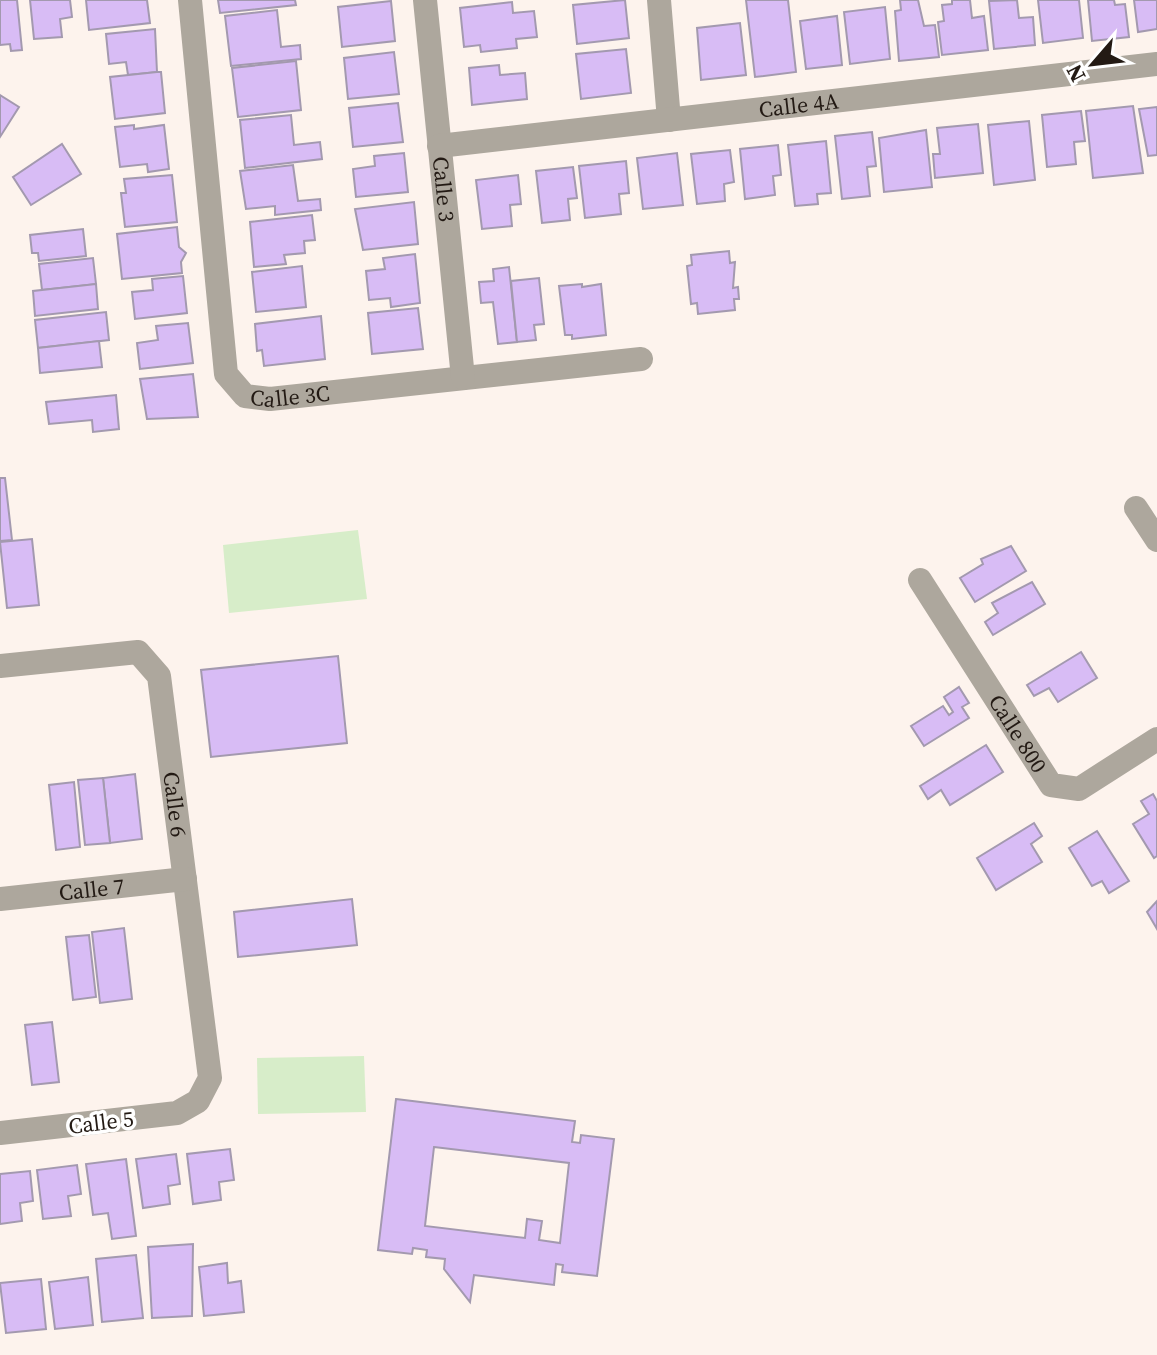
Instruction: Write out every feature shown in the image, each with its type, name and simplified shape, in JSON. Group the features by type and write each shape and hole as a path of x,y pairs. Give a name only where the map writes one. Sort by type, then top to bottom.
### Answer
{"street":[{"name":"Calle 3C","path":"190,0 226,374 245,396 270,399 641,359"},
{"name":"Calle 3","path":"425,0 463,378"},
{"path":"659,0 669,120"},
{"name":"Calle 4A","path":"439,146 1157,64"},
{"path":"1136,508 1157,540"},
{"name":"Calle 800","path":"920,580 1051,785 1079,789 1157,739"},
{"name":"Calle 6","path":"0,666 138,652 159,676 210,1078 198,1101"},
{"name":"Calle 7","path":"0,899 185,879"},
{"name":"Calle 5","path":"0,1133 177,1113 198,1101"}],"green space":[{"path":"358,530 367,599 229,613 223,545"},
{"path":"364,1056 366,1112 258,1114 257,1058"}],"building":[{"path":"0,0 17,0 22,50 11,51 10,44 0,45"},
{"path":"30,0 70,0 72,17 60,19 62,37 34,39"},
{"path":"86,0 147,0 150,23 89,30"},
{"path":"218,0 295,0 296,5 220,13"},
{"path":"625,0 629,38 577,44 573,5"},
{"path":"746,0 788,0 796,72 755,77"},
{"path":"900,0 918,0 924,26 935,25 939,57 899,61 895,11 901,10"},
{"path":"952,0 970,0 972,18 984,16 988,50 942,55 938,22 944,21 942,5 952,4"},
{"path":"1017,0 1019,18 1033,17 1035,45 994,49 989,1"},
{"path":"1038,0 1079,0 1083,38 1043,43"},
{"path":"1088,0 1114,0 1115,5 1125,4 1129,37 1092,41"},
{"path":"1134,0 1157,0 1157,29 1138,32"},
{"path":"391,1 395,41 342,47 338,7"},
{"path":"512,2 513,13 534,11 537,37 516,39 517,48 481,52 480,45 464,47 460,8"},
{"path":"885,7 890,59 850,64 844,12"},
{"path":"277,10 281,47 300,45 301,59 231,66 225,16"},
{"path":"837,16 842,65 806,69 800,21"},
{"path":"740,23 746,75 701,80 697,28"},
{"path":"155,29 157,72 128,75 126,62 109,64 106,34"},
{"path":"626,49 631,93 581,99 576,54"},
{"path":"394,52 399,94 348,99 344,58"},
{"path":"296,61 301,110 238,117 232,68"},
{"path":"499,65 500,75 525,73 527,99 472,105 469,68"},
{"path":"161,72 165,113 115,119 110,77"},
{"path":"0,95 19,107 0,137"},
{"path":"398,103 403,142 353,147 349,108"},
{"path":"1133,106 1143,173 1093,178 1086,111"},
{"path":"1157,107 1157,155 1148,156 1139,109"},
{"path":"1081,111 1085,141 1074,142 1076,164 1047,167 1042,115"},
{"path":"291,115 294,145 320,142 322,159 245,168 240,120"},
{"path":"1029,121 1035,180 994,185 988,125"},
{"path":"978,124 983,173 935,178 933,154 940,154 937,128"},
{"path":"134,125 134,129 164,125 169,169 148,172 147,164 120,167 115,127"},
{"path":"926,130 932,187 884,192 879,138"},
{"path":"872,132 876,166 867,167 870,196 842,199 835,136"},
{"path":"826,141 831,193 817,194 818,204 795,206 788,145"},
{"path":"62,144 81,174 31,205 13,177"},
{"path":"778,145 781,175 773,176 775,195 745,199 740,149"},
{"path":"730,150 734,182 724,184 725,201 697,204 691,154"},
{"path":"404,153 408,192 356,197 353,169 375,166 374,156"},
{"path":"677,153 683,205 643,209 637,158"},
{"path":"626,161 629,193 619,194 621,214 585,218 579,166"},
{"path":"293,165 298,201 320,199 321,210 275,215 275,206 246,209 240,171"},
{"path":"573,167 577,198 568,199 570,220 542,223 536,171"},
{"path":"172,175 177,222 125,227 121,193 126,193 124,179"},
{"path":"518,175 521,204 510,205 512,226 482,229 476,180"},
{"path":"414,202 418,244 363,250 355,209"},
{"path":"312,215 315,240 304,241 305,253 284,255 286,264 254,267 250,222"},
{"path":"177,227 179,247 186,253 181,262 182,273 122,279 117,234"},
{"path":"83,229 86,256 39,261 38,253 32,253 30,235"},
{"path":"729,251 730,263 735,262 733,288 738,287 739,299 734,299 735,310 698,314 697,303 691,304 687,266 692,265 691,255"},
{"path":"415,254 420,303 391,307 390,298 369,300 366,271 385,269 383,258"},
{"path":"93,258 96,284 42,290 39,264"},
{"path":"302,266 306,307 256,312 252,272"},
{"path":"509,267 517,342 498,344 493,302 481,303 479,282 494,281 493,269"},
{"path":"183,276 187,313 135,319 132,292 153,290 152,279"},
{"path":"539,278 544,324 534,325 536,340 517,342 511,281"},
{"path":"96,284 98,309 35,316 33,291"},
{"path":"582,284 582,287 601,284 606,335 572,339 572,335 565,335 559,286"},
{"path":"418,308 423,349 372,354 368,313"},
{"path":"106,312 109,340 38,348 35,320"},
{"path":"321,316 325,359 264,366 262,350 257,351 255,324"},
{"path":"188,323 193,363 140,369 137,343 158,340 156,326"},
{"path":"99,341 102,367 40,373 38,348"},
{"path":"193,374 198,417 147,419 140,379"},
{"path":"116,395 119,429 93,432 92,420 49,424 46,402"},
{"path":"0,478 5,478 12,540 0,541"},
{"path":"32,539 39,605 7,608 0,542"},
{"path":"1011,546 1026,571 975,602 960,578 983,564 981,559"},
{"path":"1032,582 1045,604 993,635 985,622 998,613 992,603"},
{"path":"1081,652 1097,678 1058,702 1049,688 1034,696 1027,685"},
{"path":"338,656 347,743 211,757 201,670"},
{"path":"959,687 969,703 962,707 969,718 924,746 911,726 943,706 949,715 953,712 944,697"},
{"path":"986,745 1003,772 950,805 941,790 928,799 920,786"},
{"path":"135,774 142,839 110,843 103,778"},
{"path":"103,778 110,843 85,845 78,780"},
{"path":"74,782 80,847 56,850 49,785"},
{"path":"1153,794 1157,801 1157,856 1154,858 1133,824 1149,814 1141,801"},
{"path":"1034,823 1042,836 1031,844 1042,862 996,890 977,858"},
{"path":"1097,831 1129,881 1109,893 1102,881 1092,886 1069,848"},
{"path":"352,899 357,945 238,957 234,912"},
{"path":"1157,901 1157,929 1147,912"},
{"path":"124,928 132,999 100,1003 92,932"},
{"path":"89,935 96,997 73,1000 66,937"},
{"path":"52,1022 59,1082 32,1085 25,1025"},
{"path":"396,1099 575,1121 572,1142 580,1143 581,1135 614,1139 597,1276 562,1272 563,1265 556,1264 554,1285 474,1275 470,1302 444,1269 445,1259 426,1257 427,1250 413,1248 412,1254 378,1250","holes":["434,1147 569,1163 560,1243 539,1240 542,1221 527,1219 525,1238 425,1226"]},
{"path":"230,1149 234,1180 219,1182 221,1200 193,1204 187,1154"},
{"path":"176,1154 180,1184 168,1186 170,1204 143,1208 136,1159"},
{"path":"126,1159 136,1236 112,1239 108,1213 93,1215 86,1164"},
{"path":"77,1165 81,1194 68,1196 71,1216 43,1219 37,1170"},
{"path":"30,1171 33,1201 20,1203 22,1221 0,1224 0,1174"},
{"path":"193,1244 192,1316 152,1318 148,1247"},
{"path":"136,1255 143,1318 102,1322 96,1259"},
{"path":"227,1263 228,1283 241,1281 244,1312 204,1316 199,1267"},
{"path":"88,1277 93,1325 55,1329 49,1282"},
{"path":"41,1279 46,1329 6,1333 0,1283"}]}
